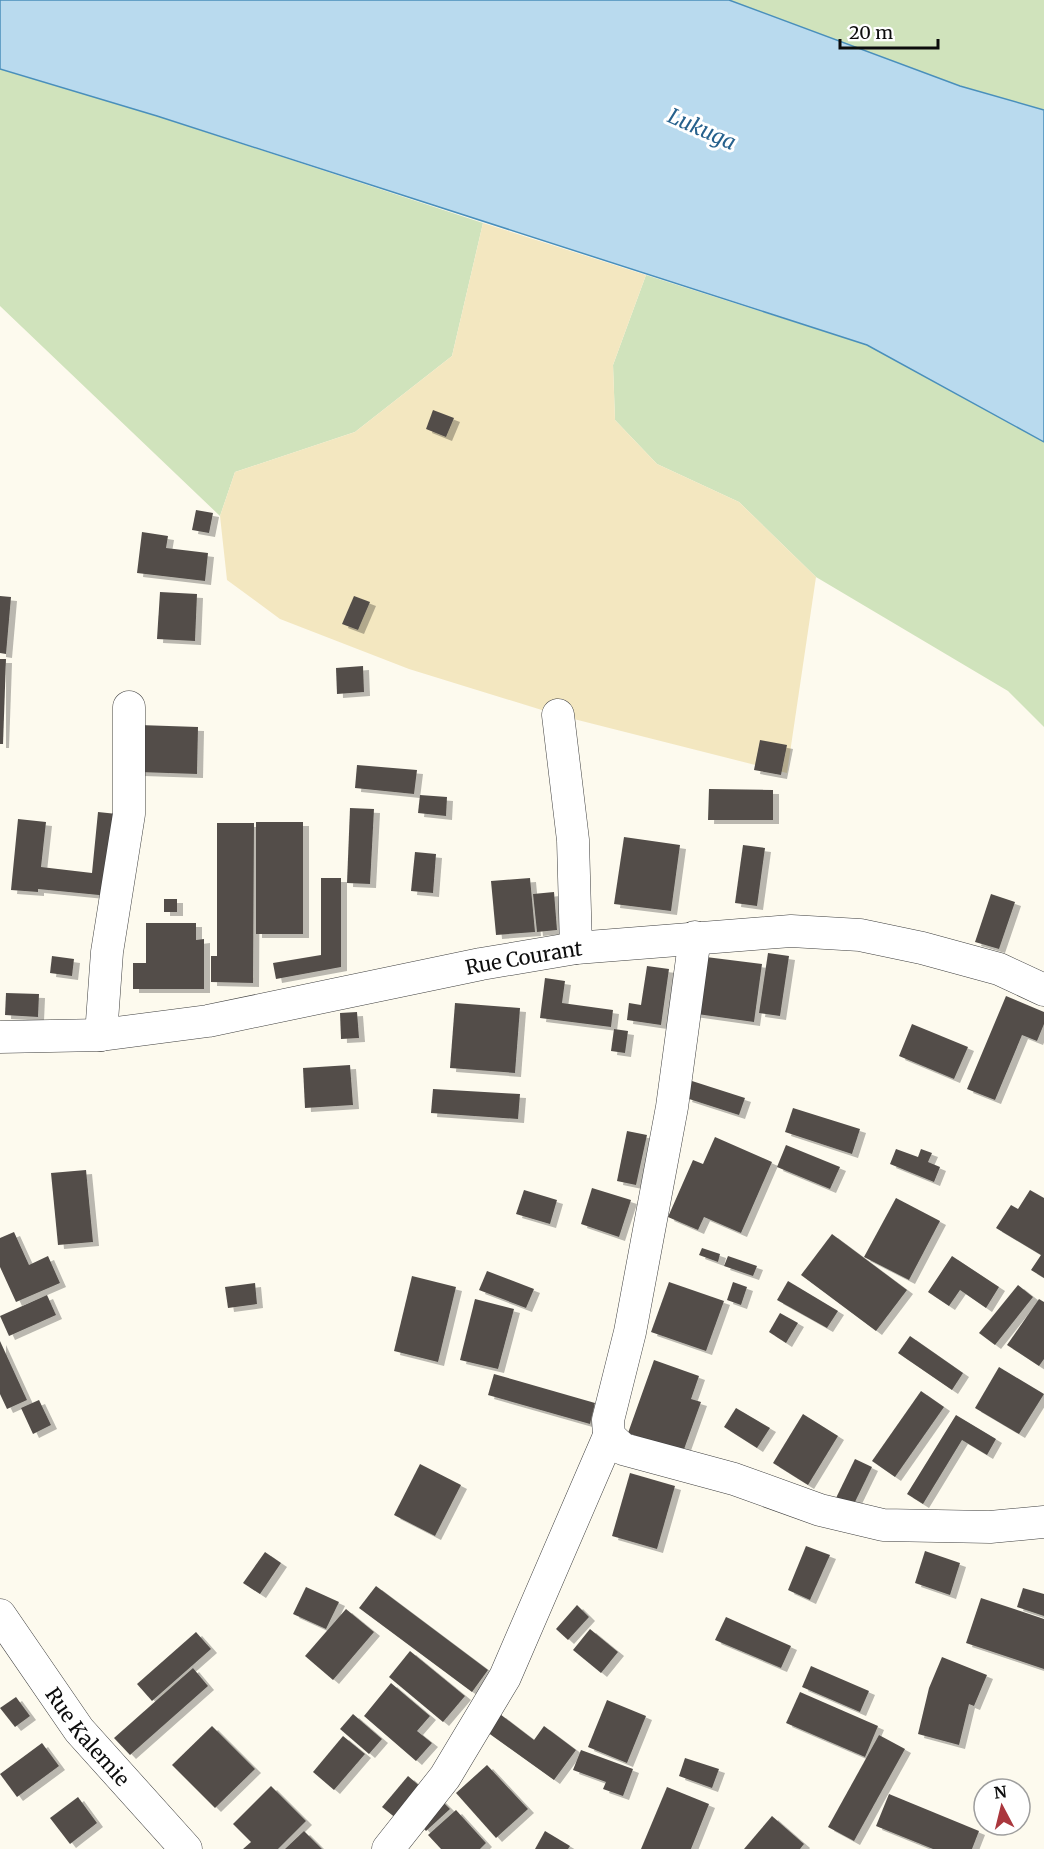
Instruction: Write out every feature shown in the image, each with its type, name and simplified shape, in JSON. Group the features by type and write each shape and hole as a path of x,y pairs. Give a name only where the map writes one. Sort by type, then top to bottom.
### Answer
{"street":[{"path":"101,1035 107,952 129,814 129,708"},
{"path":"558,715 573,840 576,948"},
{"name":"Rue Courant","path":"0,1037 101,1035 208,1021 481,964 576,948 791,931 860,934 999,969 1044,990"},
{"path":"388,1849 445,1777 505,1677 609,1436 608,1420 630,1332 672,1107 694,937"},
{"path":"609,1436 623,1449 734,1479 819,1510 883,1525 990,1527 1044,1522"},
{"name":"Rue Kalemie","path":"0,1616 79,1730 186,1849"}],"green space":[{"path":"729,0 1044,0 1044,110 960,86"},
{"path":"0,69 157,116 483,223 452,356 355,432 235,472 220,516 0,306"},
{"path":"646,275 867,345 1044,442 1044,727 1008,691 816,577 739,502 657,464 615,420 613,365"}],"sand":[{"path":"483,223 646,275 613,365 615,420 657,464 739,502 816,577 787,773 558,715 409,669 280,619 227,580 220,516 235,472 355,432 452,356"}],"water":[{"name":"Lukuga","path":"0,0 729,0 960,86 1044,110 1044,442 867,345 157,116 0,69"}],"building":[{"path":"433,410 454,418 446,437 426,429"},
{"path":"196,510 213,513 209,533 192,530"},
{"path":"142,532 168,536 166,548 208,553 205,581 137,573"},
{"path":"160,592 197,594 195,641 157,639"},
{"path":"0,596 11,597 6,654 0,653"},
{"path":"354,596 370,602 358,630 342,624"},
{"path":"0,659 6,659 3,744 0,744"},
{"path":"363,666 364,692 337,694 336,668"},
{"path":"139,725 198,727 197,774 138,772"},
{"path":"760,740 787,745 781,775 754,770"},
{"path":"357,765 417,770 414,794 355,788"},
{"path":"709,789 773,790 773,820 708,820"},
{"path":"420,795 447,797 446,816 418,813"},
{"path":"350,808 374,809 370,884 347,883"},
{"path":"98,812 117,814 109,896 38,889 38,892 11,890 18,819 46,822 41,867 92,873"},
{"path":"256,822 303,822 303,934 256,934"},
{"path":"217,823 254,823 253,983 211,982 211,956 217,956"},
{"path":"624,837 680,845 671,911 614,904"},
{"path":"743,845 765,848 757,906 735,903"},
{"path":"415,852 436,854 433,893 411,891"},
{"path":"321,878 341,878 341,967 276,979 273,963 321,955"},
{"path":"530,878 535,932 496,935 491,881"},
{"path":"554,892 557,930 537,932 533,894"},
{"path":"991,894 1015,902 999,949 975,942"},
{"path":"164,899 177,899 177,912 164,912"},
{"path":"146,923 196,923 196,940 204,939 204,989 133,989 133,963 146,963"},
{"path":"768,953 789,956 780,1016 759,1013"},
{"path":"52,956 74,959 72,976 50,973"},
{"path":"698,956 762,964 754,1022 690,1013"},
{"path":"647,966 669,969 661,1025 627,1020 629,1003 641,1005"},
{"path":"545,978 565,981 562,1003 613,1010 611,1027 540,1018"},
{"path":"6,993 39,994 38,1017 5,1015"},
{"path":"1006,996 1044,1012 1044,1024 1037,1041 1022,1035 995,1100 967,1089"},
{"path":"455,1003 520,1008 515,1073 450,1068"},
{"path":"357,1012 359,1038 341,1039 340,1013"},
{"path":"912,1024 968,1047 954,1079 899,1056"},
{"path":"614,1029 628,1031 625,1053 611,1051"},
{"path":"350,1065 353,1105 305,1108 303,1068"},
{"path":"692,1081 745,1098 739,1115 686,1098"},
{"path":"433,1089 520,1094 518,1119 431,1113"},
{"path":"793,1108 860,1129 852,1154 785,1132"},
{"path":"627,1131 647,1135 636,1185 617,1181"},
{"path":"715,1137 772,1162 741,1233 704,1217 698,1230 668,1217 693,1160 703,1164"},
{"path":"786,1145 840,1167 830,1189 777,1167"},
{"path":"896,1149 918,1157 921,1149 932,1153 928,1162 940,1167 934,1182 890,1164"},
{"path":"86,1170 93,1242 58,1245 51,1173"},
{"path":"592,1188 631,1200 619,1237 581,1224"},
{"path":"524,1190 557,1200 550,1224 516,1214"},
{"path":"1030,1190 1044,1198 1044,1278 1031,1270 1041,1255 996,1228 1011,1205 1018,1209"},
{"path":"896,1198 940,1221 909,1280 864,1257"},
{"path":"14,1232 29,1265 48,1256 60,1283 16,1302 0,1267 0,1238"},
{"path":"832,1234 907,1290 876,1331 801,1275"},
{"path":"702,1248 720,1254 718,1262 699,1255"},
{"path":"728,1256 757,1266 753,1276 724,1266"},
{"path":"952,1256 999,1287 986,1308 960,1290 949,1306 928,1292"},
{"path":"487,1271 534,1289 526,1308 479,1290"},
{"path":"412,1276 456,1287 438,1362 394,1351"},
{"path":"788,1281 838,1311 827,1328 777,1300"},
{"path":"669,1282 724,1301 706,1351 651,1332"},
{"path":"733,1282 747,1287 741,1305 727,1300"},
{"path":"255,1283 257,1304 228,1308 225,1287"},
{"path":"1018,1285 1033,1297 995,1345 979,1333"},
{"path":"47,1295 56,1315 9,1336 0,1316"},
{"path":"475,1299 514,1309 498,1369 460,1360"},
{"path":"1039,1299 1044,1302 1044,1359 1039,1366 1007,1345"},
{"path":"780,1313 798,1323 786,1343 769,1332"},
{"path":"910,1336 963,1373 952,1390 898,1353"},
{"path":"0,1341 27,1400 7,1409 0,1394"},
{"path":"654,1360 699,1376 691,1399 701,1402 683,1452 628,1433"},
{"path":"999,1367 1044,1394 1019,1434 975,1408"},
{"path":"494,1374 595,1403 590,1424 488,1395"},
{"path":"921,1391 944,1407 895,1477 872,1461"},
{"path":"39,1400 51,1425 33,1434 21,1408"},
{"path":"736,1408 770,1428 757,1448 724,1427"},
{"path":"803,1414 838,1436 808,1485 773,1463"},
{"path":"956,1415 996,1439 987,1455 962,1440 923,1504 907,1494"},
{"path":"855,1459 872,1467 853,1506 836,1498"},
{"path":"420,1464 461,1485 435,1536 394,1515"},
{"path":"630,1473 675,1486 657,1549 612,1536"},
{"path":"806,1546 830,1555 810,1600 788,1590"},
{"path":"925,1551 960,1563 950,1595 915,1583"},
{"path":"265,1552 281,1563 260,1594 243,1583"},
{"path":"376,1586 488,1670 472,1692 359,1608"},
{"path":"306,1587 339,1602 326,1629 293,1614"},
{"path":"1023,1588 1044,1594 1044,1616 1017,1607"},
{"path":"981,1598 1044,1619 1044,1669 966,1643"},
{"path":"577,1605 589,1617 568,1640 556,1629"},
{"path":"346,1609 374,1632 333,1680 305,1656"},
{"path":"726,1617 791,1646 781,1668 715,1640"},
{"path":"590,1629 618,1652 601,1673 573,1650"},
{"path":"196,1632 211,1649 152,1701 137,1684"},
{"path":"410,1651 465,1696 443,1722 389,1677"},
{"path":"942,1657 987,1675 974,1706 969,1704 959,1745 918,1734 929,1688"},
{"path":"811,1666 869,1691 860,1712 802,1687"},
{"path":"193,1668 208,1686 130,1755 114,1738"},
{"path":"391,1683 430,1716 417,1731 432,1743 416,1761 364,1716"},
{"path":"800,1692 878,1726 865,1757 786,1723"},
{"path":"16,1697 30,1716 15,1727 0,1708"},
{"path":"607,1700 646,1716 627,1763 588,1747"},
{"path":"353,1714 382,1739 369,1754 340,1729"},
{"path":"500,1714 534,1740 544,1726 576,1750 554,1780 487,1732"},
{"path":"212,1726 255,1769 215,1808 172,1765"},
{"path":"879,1735 905,1749 854,1841 828,1827"},
{"path":"343,1736 365,1754 334,1790 313,1772"},
{"path":"42,1743 59,1766 17,1797 0,1774"},
{"path":"581,1750 633,1769 623,1796 603,1789 606,1782 573,1770"},
{"path":"685,1758 719,1769 712,1788 679,1776"},
{"path":"487,1765 528,1809 496,1838 456,1793"},
{"path":"408,1776 422,1788 397,1819 382,1807"},
{"path":"271,1786 306,1821 278,1849 243,1849 251,1842 233,1824"},
{"path":"667,1787 709,1804 691,1849 641,1849"},
{"path":"889,1794 972,1828 972,1837 977,1837 972,1849 933,1849 876,1826"},
{"path":"78,1797 97,1823 70,1844 50,1818"},
{"path":"439,1798 450,1809 426,1831 416,1820"},
{"path":"456,1810 486,1843 480,1849 441,1849 428,1835"},
{"path":"772,1816 804,1844 800,1849 744,1849"},
{"path":"304,1831 322,1849 285,1849"},
{"path":"545,1831 570,1846 568,1849 535,1849"}]}
